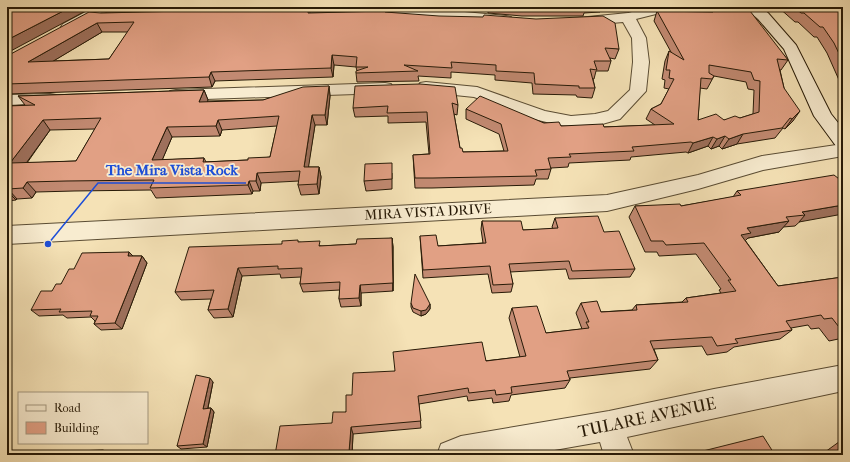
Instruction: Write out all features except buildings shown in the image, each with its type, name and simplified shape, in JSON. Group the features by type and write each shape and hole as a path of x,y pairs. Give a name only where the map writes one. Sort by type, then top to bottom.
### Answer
{"street":[{"path":"562,22 628,17 667,7"},
{"path":"751,7 763,16 791,48 823,116 843,142"},
{"path":"269,12 376,10 412,11 522,22"},
{"path":"56,34 90,15 110,12"},
{"path":"164,95 405,87 478,92 540,115 571,122 596,120 614,115 638,91 641,62 639,38 628,17"},
{"path":"7,100 62,99"},
{"name":"MIRA VISTA DRIVE","path":"7,235 607,203 698,182 762,163 843,150"},
{"name":"TULARE AVENUE","path":"452,455 461,451 608,426 714,403 843,378"},
{"path":"608,426 619,455"}],"place":[{"name":"The Mira Vista Rock","path":"48,244"}]}
